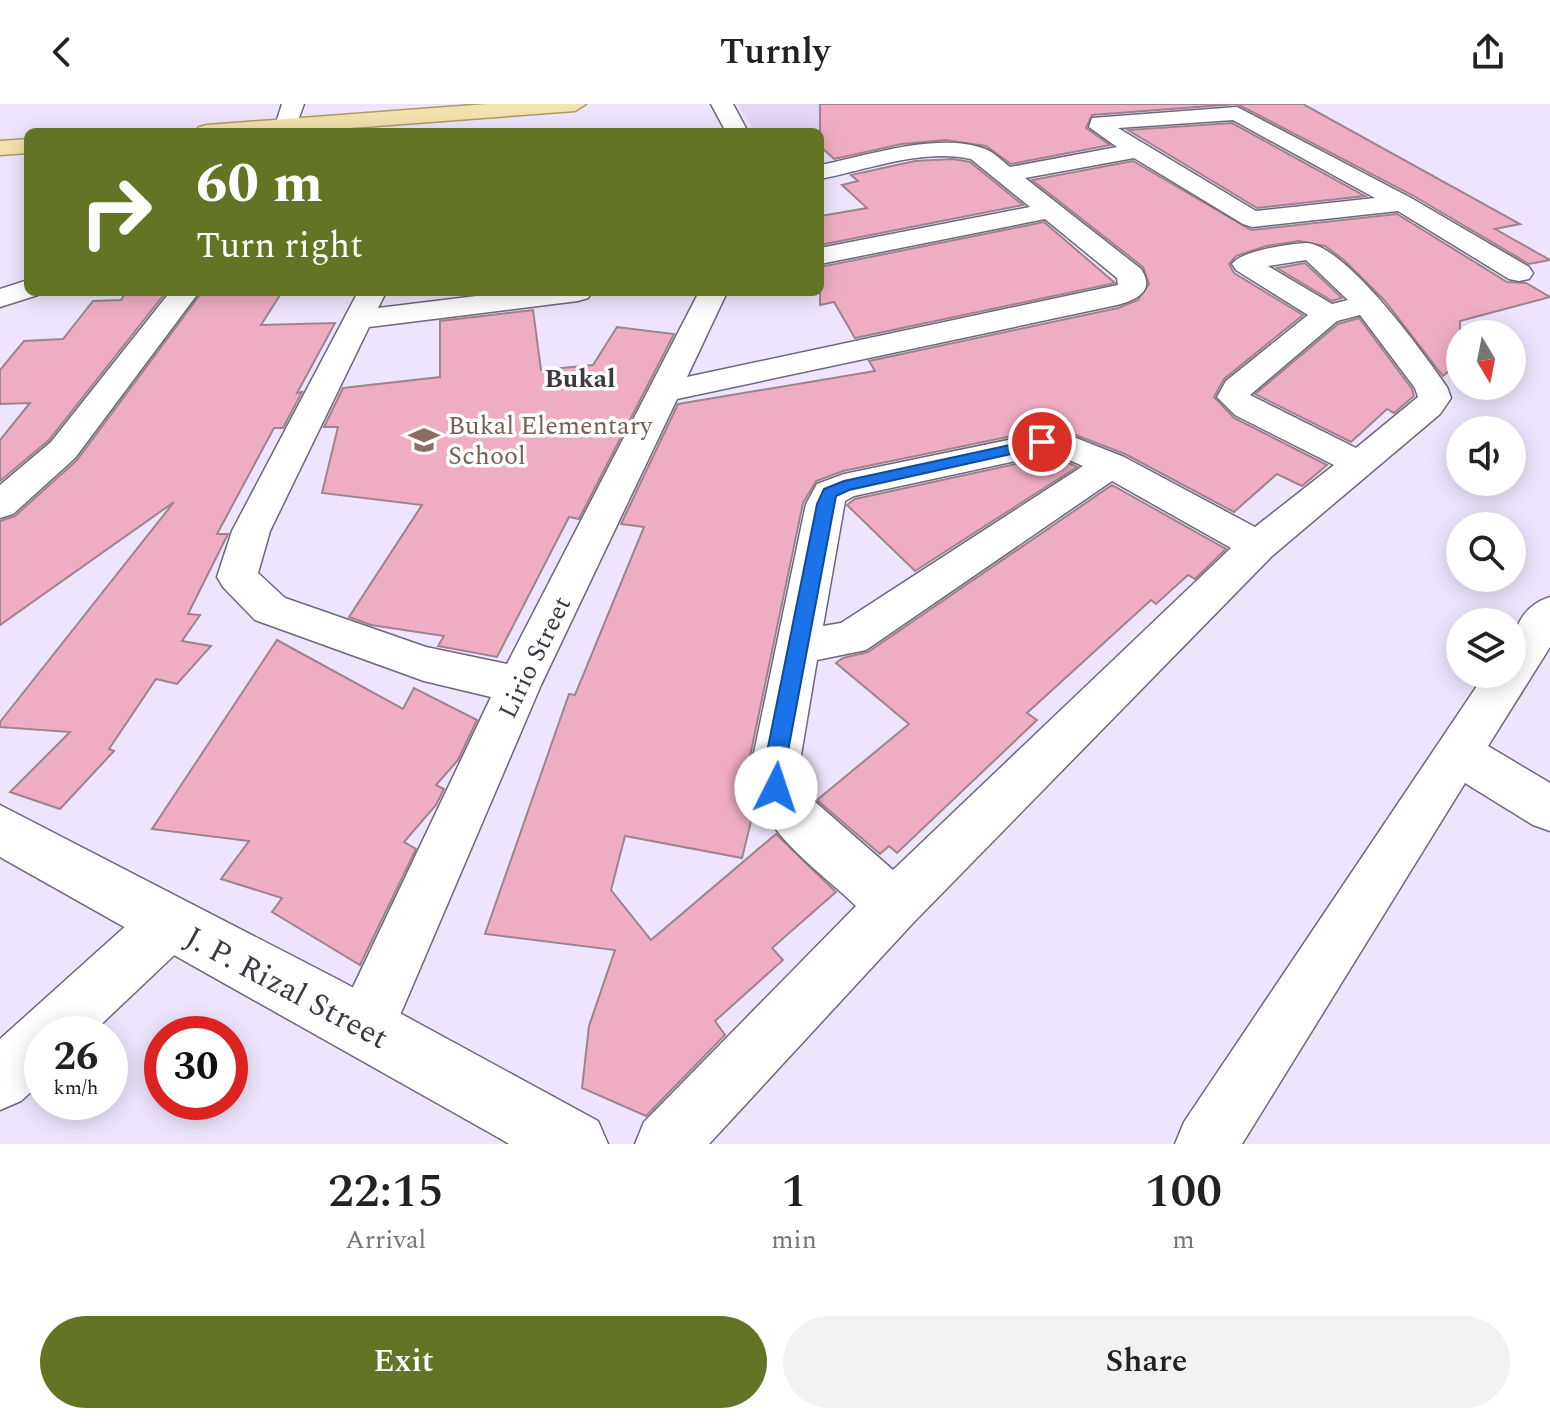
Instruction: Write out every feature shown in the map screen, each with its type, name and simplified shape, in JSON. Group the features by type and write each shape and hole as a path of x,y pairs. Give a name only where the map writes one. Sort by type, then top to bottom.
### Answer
{"main road":[{"path":"227,128 290,115 575,104"},
{"path":"0,148 24,146"},
{"name":"J. P. Rizal Street","path":"0,829 168,924 365,1027 487,1099 575,1144"}],"street":[{"path":"722,104 735,128"},
{"path":"1402,203 1252,219 1100,127 1100,123 1237,113 1402,203 1519,273"},
{"path":"664,392 1117,296 1132,289 1131,275 979,154 967,149 944,149 824,171"},
{"path":"1004,175 1138,150"},
{"path":"824,255 1047,211"},
{"path":"666,1144 894,905 1258,546 1428,407 1435,398 1431,387 1367,305 1314,252 1246,264 1327,314"},
{"path":"0,298 24,290"},
{"path":"0,505 63,450 182,296"},
{"path":"517,296 364,306 251,531 237,577 270,609 424,664 519,685"},
{"name":"Lirio Street","path":"365,1027 519,685 711,296"},
{"path":"1358,463 1247,408 1233,397 1237,388 1327,314 1367,305"},
{"path":"894,905 788,809 776,788 775,767 830,493 844,486 1056,441 1111,465 1258,546"},
{"path":"0,465 33,479"},
{"path":"798,646 851,638 1111,465"},
{"path":"1526,648 1550,613"},
{"path":"1206,1144 1499,688"},
{"path":"1456,752 1550,809"},
{"path":"68,1016 168,924"},
{"path":"0,1080 24,1058"}],"shaded area":[{"path":"738,104 904,104 824,131 824,128 753,128"}],"building":[{"path":"820,104 1237,104 1092,115 1086,128 1110,145 1011,164 986,146 946,140 902,144 834,159 824,150 824,128 820,128"},
{"path":"1237,104 1303,104 1520,224 1495,229 1550,260 1529,264 1412,195"},
{"path":"1232,123 1365,196 1257,208 1128,130"},
{"path":"953,159 970,162 1023,205 824,244 824,215 867,208 842,185 858,181 851,175 915,161"},
{"path":"1133,161 1251,230 1397,214 1507,282 1526,283 1550,297 1464,320 1446,320 1446,374 1443,376 1385,301 1344,260 1325,246 1299,241 1266,246 1236,256 1229,264 1234,273 1303,315 1224,379 1214,397 1234,418 1327,465 1302,486 1277,474 1234,512 1125,454 1055,427 843,471 816,481 803,503 748,766 756,801 742,858 625,836 611,890 651,940 776,834 836,892 772,948 783,960 715,1021 725,1035 646,1116 582,1088 589,1026 615,950 485,934 569,694 575,695 644,527 621,524 678,404 875,371 869,361 1118,308 1138,300 1149,284 1143,267 1032,180"},
{"path":"1044,222 1115,283 855,338 834,302 820,305 820,296 824,296 824,266"},
{"path":"1305,263 1342,298 1332,301 1277,268"},
{"path":"124,296 163,296 49,440 0,481 0,440 30,403 0,404 0,370 24,341 63,339 93,301 121,300"},
{"path":"199,296 279,296 261,325 335,323 297,393 302,392 283,428 274,428 217,534 228,534 188,614 200,615 182,641 211,646 177,684 156,679 109,749 114,751 60,809 10,792 70,732 0,727 0,722 174,502 0,625 0,521 15,516 77,460"},
{"path":"533,310 541,370 593,365 617,327 674,334 579,519 569,517 497,657 438,646 444,636 371,625 349,617 422,505 322,493 338,427 324,427 343,388 440,377 440,321"},
{"path":"1359,318 1412,389 1414,396 1394,413 1387,409 1351,442 1255,394 1338,324"},
{"path":"1053,456 1077,467 915,571 847,505 855,499"},
{"path":"1112,485 1226,549 1195,579 1188,575 1156,604 1151,600 1027,713 1037,720 897,853 889,846 880,854 817,800 909,724 836,663 843,658 868,652"},
{"path":"277,640 403,709 414,688 477,720 458,760 436,785 444,789 436,805 404,842 416,849 360,965 272,912 282,898 221,879 249,841 152,829"}],"place":[{"name":"Bukal Elementary School","path":"424,440"}],"district":[{"name":"Bukal","path":"580,378"}],"route":[{"path":"776,788 775,767 825,504 830,493 844,486 1042,442"}]}
